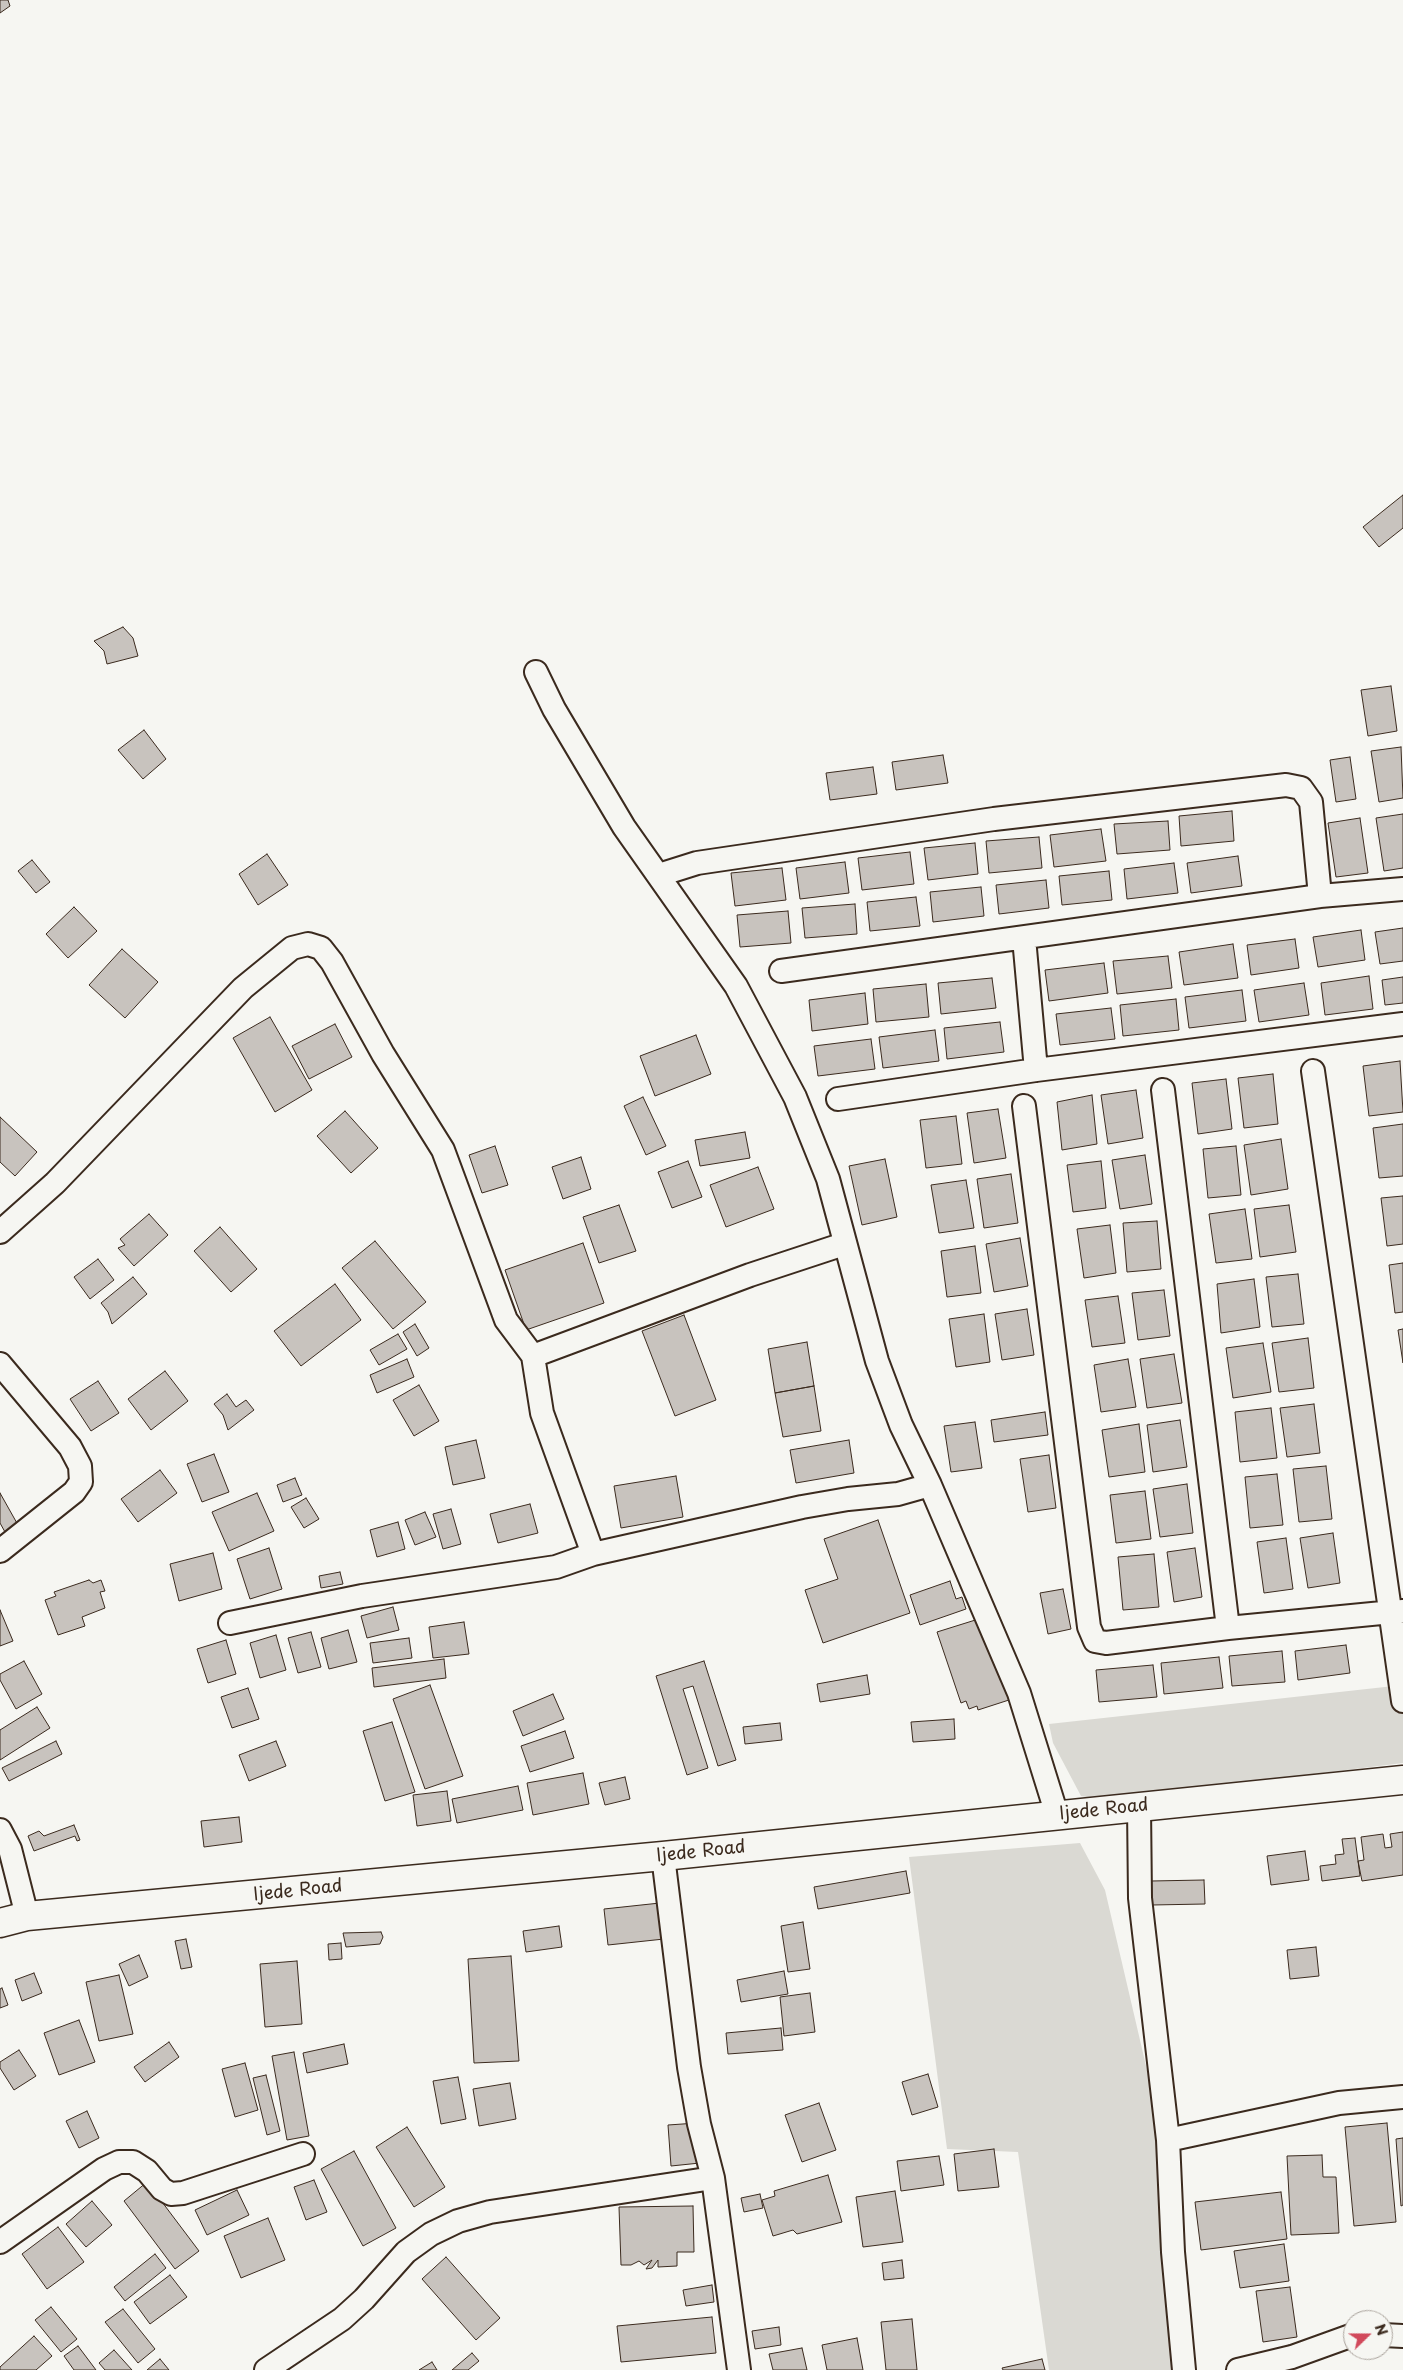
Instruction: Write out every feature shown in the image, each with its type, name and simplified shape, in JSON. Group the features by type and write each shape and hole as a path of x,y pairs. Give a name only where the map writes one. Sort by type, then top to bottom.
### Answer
{"main road":[{"name":"Ijede Road","path":"0,1923 27,1916 663,1856 1403,1780"}],"street":[{"path":"536,672 554,709 624,827 736,986 795,1097 828,1180 877,1361 901,1425 930,1485 1019,1693 1057,1815"},
{"path":"659,875 697,863 985,821 1286,784 1302,788 1311,802 1320,896"},
{"path":"781,971 1320,896 1403,889"},
{"path":"1024,938 1036,1070"},
{"path":"0,1232 55,1183 243,988 292,948 308,944 321,948 332,962 383,1054 444,1150 506,1320 532,1356 542,1413 593,1554"},
{"path":"838,1099 1036,1070 1403,1024"},
{"path":"1313,1071 1396,1612 1403,1701"},
{"path":"1164,1090 1228,1628"},
{"path":"1024,1106 1089,1627 1095,1641 1106,1643 1228,1628 1396,1612"},
{"path":"532,1356 750,1275 844,1244"},
{"path":"0,1364 70,1447 80,1466 81,1482 74,1492 0,1551"},
{"path":"230,1622 362,1596 556,1567 593,1554 802,1507 848,1499 898,1494 930,1485"},
{"path":"1139,1807 1140,1898 1168,2140 1173,2252 1184,2370"},
{"path":"0,1830 10,1849 27,1916"},
{"path":"663,1856 689,2067 713,2178 740,2370"},
{"path":"1168,2140 1339,2103 1403,2097"},
{"path":"0,2242 104,2169 118,2162 133,2162 148,2171 162,2189 172,2194 177,2194 303,2154"},
{"path":"266,2370 342,2319 364,2299 406,2252 431,2234 458,2221 490,2212 713,2178"},
{"path":"1238,2370 1292,2357 1343,2339"}],"shaded area":[{"path":"1403,1685 1403,1763 1103,1800 1081,1796 1053,1743 1049,1724"},
{"path":"1080,1843 1105,1890 1150,2083 1180,2370 1049,2370 1018,2152 947,2149 909,1857"}],"building":[{"path":"0,0 8,0 10,6 0,13"},
{"path":"1403,495 1403,528 1379,547 1363,527"},
{"path":"123,627 133,638 138,656 107,664 104,651 94,641"},
{"path":"1391,686 1397,731 1368,736 1361,690"},
{"path":"144,730 166,759 143,779 118,750"},
{"path":"1401,747 1403,798 1379,802 1371,751"},
{"path":"943,755 948,783 896,790 892,762"},
{"path":"1350,757 1356,799 1336,802 1330,760"},
{"path":"873,767 877,794 830,800 826,773"},
{"path":"1232,811 1234,841 1181,846 1179,816"},
{"path":"1403,814 1403,868 1384,871 1376,818"},
{"path":"1360,818 1368,873 1336,877 1328,823"},
{"path":"1168,821 1170,850 1117,854 1114,824"},
{"path":"1101,829 1106,861 1054,867 1050,835"},
{"path":"1039,837 1042,868 989,873 986,841"},
{"path":"975,843 978,874 928,880 924,848"},
{"path":"910,852 914,884 862,890 858,858"},
{"path":"267,854 288,885 258,905 239,874"},
{"path":"1238,856 1242,886 1191,893 1187,863"},
{"path":"32,860 50,882 36,893 18,871"},
{"path":"845,862 849,893 800,899 796,868"},
{"path":"1174,863 1178,893 1127,899 1124,869"},
{"path":"782,868 786,900 735,906 731,873"},
{"path":"1109,871 1112,900 1062,905 1059,876"},
{"path":"1046,880 1049,908 999,914 996,885"},
{"path":"981,887 984,916 933,922 930,892"},
{"path":"916,897 920,926 870,931 867,902"},
{"path":"855,904 857,934 805,938 802,908"},
{"path":"74,907 97,931 68,958 46,934"},
{"path":"788,911 791,943 740,947 737,915"},
{"path":"1403,928 1403,961 1380,964 1375,932"},
{"path":"1361,930 1365,960 1318,967 1313,937"},
{"path":"1295,939 1299,968 1251,975 1247,945"},
{"path":"1233,944 1238,978 1184,985 1179,952"},
{"path":"122,949 158,982 125,1018 89,985"},
{"path":"1168,956 1172,988 1117,994 1113,961"},
{"path":"1104,963 1108,993 1049,1001 1045,970"},
{"path":"1369,976 1373,1009 1325,1015 1321,983"},
{"path":"1403,977 1403,1003 1385,1005 1382,980"},
{"path":"992,978 996,1008 941,1014 938,983"},
{"path":"1304,983 1309,1015 1259,1022 1254,990"},
{"path":"926,984 929,1017 876,1022 873,989"},
{"path":"1242,990 1246,1021 1189,1028 1185,997"},
{"path":"865,993 868,1024 812,1031 809,1000"},
{"path":"1176,999 1179,1030 1123,1036 1120,1005"},
{"path":"1111,1008 1115,1039 1060,1045 1056,1014"},
{"path":"270,1017 312,1090 275,1112 233,1038"},
{"path":"1000,1022 1004,1052 947,1059 944,1028"},
{"path":"335,1024 352,1057 309,1079 292,1046"},
{"path":"935,1030 939,1061 883,1068 879,1037"},
{"path":"696,1035 711,1074 655,1096 640,1056"},
{"path":"871,1039 875,1069 818,1076 814,1046"},
{"path":"1400,1061 1403,1112 1369,1116 1363,1066"},
{"path":"1273,1074 1278,1124 1244,1128 1238,1078"},
{"path":"1226,1079 1232,1129 1198,1134 1192,1083"},
{"path":"1136,1090 1143,1138 1108,1144 1101,1095"},
{"path":"1092,1095 1097,1144 1062,1150 1057,1102"},
{"path":"643,1097 666,1146 646,1155 624,1106"},
{"path":"998,1109 1006,1158 974,1163 967,1113"},
{"path":"345,1111 378,1148 351,1173 317,1136"},
{"path":"956,1116 962,1164 926,1168 920,1120"},
{"path":"0,1117 37,1152 15,1176 0,1162"},
{"path":"1403,1124 1403,1176 1379,1178 1373,1128"},
{"path":"745,1132 750,1158 700,1166 695,1140"},
{"path":"1281,1139 1288,1189 1251,1195 1244,1145"},
{"path":"495,1146 508,1185 482,1193 469,1155"},
{"path":"1236,1146 1241,1195 1208,1198 1203,1149"},
{"path":"1145,1155 1152,1204 1120,1209 1112,1160"},
{"path":"581,1157 591,1189 563,1199 552,1167"},
{"path":"885,1159 897,1217 862,1225 849,1166"},
{"path":"688,1161 702,1197 672,1208 658,1172"},
{"path":"1101,1161 1106,1208 1073,1212 1067,1165"},
{"path":"758,1167 774,1209 726,1227 710,1185"},
{"path":"1011,1174 1018,1223 984,1228 977,1179"},
{"path":"966,1180 974,1228 939,1233 931,1185"},
{"path":"1403,1196 1403,1244 1387,1246 1381,1198"},
{"path":"619,1205 636,1251 599,1263 583,1217"},
{"path":"1289,1205 1296,1252 1260,1257 1254,1209"},
{"path":"1245,1209 1252,1259 1216,1263 1209,1214"},
{"path":"149,1214 168,1235 134,1266 118,1248 125,1245 120,1239"},
{"path":"1157,1221 1161,1269 1127,1272 1123,1223"},
{"path":"1110,1225 1116,1273 1084,1278 1077,1229"},
{"path":"220,1227 257,1269 231,1292 194,1251"},
{"path":"1020,1238 1028,1286 994,1292 986,1244"},
{"path":"375,1241 426,1302 393,1329 342,1268"},
{"path":"583,1243 604,1303 526,1330 505,1270"},
{"path":"975,1246 981,1293 947,1297 941,1251"},
{"path":"98,1259 114,1280 90,1299 74,1277"},
{"path":"1403,1263 1403,1312 1395,1313 1389,1265"},
{"path":"1298,1274 1304,1324 1272,1327 1266,1277"},
{"path":"133,1277 147,1294 112,1324 108,1312 101,1303"},
{"path":"1254,1279 1260,1327 1221,1333 1217,1284"},
{"path":"335,1284 361,1320 301,1366 274,1331"},
{"path":"1164,1290 1170,1336 1138,1340 1132,1293"},
{"path":"1118,1296 1125,1343 1092,1347 1085,1300"},
{"path":"1027,1309 1034,1355 1002,1360 995,1314"},
{"path":"984,1314 990,1362 956,1367 949,1319"},
{"path":"684,1315 716,1400 675,1416 642,1331"},
{"path":"415,1324 429,1348 417,1356 403,1332"},
{"path":"1403,1329 1403,1363 1398,1330"},
{"path":"398,1334 407,1349 379,1365 370,1350"},
{"path":"1308,1338 1314,1388 1279,1392 1272,1343"},
{"path":"807,1342 814,1386 775,1393 768,1349"},
{"path":"1263,1343 1271,1392 1233,1398 1226,1348"},
{"path":"1174,1354 1182,1403 1147,1408 1140,1359"},
{"path":"407,1359 414,1377 377,1393 370,1375"},
{"path":"1128,1359 1136,1407 1101,1412 1094,1365"},
{"path":"165,1371 188,1401 151,1430 128,1399"},
{"path":"98,1381 119,1413 91,1431 70,1399"},
{"path":"419,1385 439,1421 414,1436 393,1400"},
{"path":"814,1386 821,1431 783,1437 775,1393"},
{"path":"227,1394 236,1407 246,1400 254,1410 228,1430 223,1415 214,1404"},
{"path":"1314,1404 1320,1453 1287,1457 1280,1408"},
{"path":"1271,1408 1277,1458 1240,1462 1235,1412"},
{"path":"1045,1412 1048,1435 994,1442 991,1420"},
{"path":"1180,1420 1187,1467 1153,1472 1147,1425"},
{"path":"975,1422 982,1468 951,1472 944,1426"},
{"path":"1139,1424 1145,1472 1109,1477 1102,1430"},
{"path":"476,1440 485,1478 453,1485 445,1447"},
{"path":"849,1440 854,1473 796,1483 790,1450"},
{"path":"214,1454 229,1492 202,1502 187,1464"},
{"path":"1049,1455 1056,1508 1028,1512 1020,1459"},
{"path":"1326,1466 1332,1519 1299,1522 1293,1469"},
{"path":"160,1470 177,1493 138,1522 121,1499"},
{"path":"1277,1474 1283,1525 1250,1528 1245,1477"},
{"path":"676,1476 683,1517 621,1528 614,1486"},
{"path":"295,1478 302,1495 283,1502 277,1485"},
{"path":"1187,1484 1193,1533 1160,1537 1153,1489"},
{"path":"1145,1491 1151,1539 1116,1543 1110,1495"},
{"path":"0,1493 18,1525 5,1532 0,1523"},
{"path":"257,1493 274,1531 229,1551 212,1512"},
{"path":"306,1498 319,1519 304,1528 291,1507"},
{"path":"530,1504 538,1533 498,1543 490,1514"},
{"path":"451,1509 461,1544 443,1549 433,1514"},
{"path":"425,1512 436,1537 415,1545 405,1520"},
{"path":"878,1520 910,1613 823,1643 805,1590 838,1579 824,1539"},
{"path":"398,1522 405,1549 377,1557 370,1530"},
{"path":"1333,1533 1340,1583 1308,1588 1300,1538"},
{"path":"1286,1538 1293,1589 1264,1593 1257,1542"},
{"path":"269,1548 282,1589 250,1599 237,1559"},
{"path":"1195,1548 1202,1597 1174,1602 1167,1552"},
{"path":"213,1553 222,1589 179,1601 170,1564"},
{"path":"1154,1554 1159,1607 1123,1610 1118,1557"},
{"path":"340,1572 343,1584 321,1588 319,1576"},
{"path":"89,1580 93,1583 101,1580 105,1591 100,1592 105,1608 82,1617 85,1626 58,1635 45,1600 56,1596 54,1592"},
{"path":"950,1581 956,1599 962,1597 966,1609 920,1625 910,1595"},
{"path":"1063,1589 1071,1629 1048,1634 1040,1593"},
{"path":"393,1607 399,1630 367,1638 361,1616"},
{"path":"0,1610 13,1641 0,1646"},
{"path":"985,1617 1012,1699 978,1710 977,1706 969,1709 966,1701 961,1703 937,1632"},
{"path":"464,1622 469,1654 433,1658 429,1627"},
{"path":"348,1630 357,1662 329,1669 321,1638"},
{"path":"311,1632 321,1667 298,1673 288,1638"},
{"path":"276,1635 286,1670 260,1678 250,1643"},
{"path":"409,1638 412,1658 373,1663 370,1643"},
{"path":"226,1640 236,1674 208,1683 197,1649"},
{"path":"1346,1645 1350,1673 1298,1680 1295,1651"},
{"path":"1282,1651 1285,1682 1232,1686 1229,1656"},
{"path":"1219,1657 1223,1688 1164,1694 1161,1663"},
{"path":"444,1659 446,1678 374,1687 372,1668"},
{"path":"24,1661 42,1694 16,1709 0,1680 0,1674"},
{"path":"704,1661 736,1760 718,1766 693,1686 683,1689 708,1768 687,1775 656,1676"},
{"path":"1153,1665 1157,1697 1099,1702 1096,1670"},
{"path":"867,1675 870,1694 820,1702 817,1684"},
{"path":"430,1685 463,1776 425,1789 393,1699"},
{"path":"248,1688 259,1719 232,1728 221,1697"},
{"path":"553,1694 564,1719 523,1736 513,1711"},
{"path":"37,1707 50,1728 0,1760 0,1730"},
{"path":"954,1719 955,1739 913,1742 911,1722"},
{"path":"392,1722 415,1792 385,1801 363,1731"},
{"path":"780,1723 782,1740 745,1744 743,1727"},
{"path":"565,1731 574,1758 530,1772 521,1746"},
{"path":"56,1741 62,1754 9,1781 2,1768"},
{"path":"276,1741 286,1766 249,1781 239,1755"},
{"path":"583,1773 589,1804 533,1815 527,1783"},
{"path":"625,1777 630,1799 605,1805 599,1783"},
{"path":"518,1786 523,1810 457,1823 452,1799"},
{"path":"447,1791 451,1821 417,1826 413,1795"},
{"path":"239,1817 242,1842 204,1847 201,1821"},
{"path":"74,1825 80,1840 77,1841 75,1836 34,1851 28,1836 39,1831 44,1836"},
{"path":"1403,1832 1403,1875 1362,1881 1358,1861 1364,1860 1361,1837 1383,1834 1385,1848 1392,1847 1390,1834"},
{"path":"1355,1838 1360,1876 1322,1881 1320,1866 1336,1864 1335,1855 1344,1854 1342,1839"},
{"path":"1305,1851 1309,1880 1271,1885 1267,1856"},
{"path":"906,1871 910,1893 818,1909 814,1887"},
{"path":"1204,1880 1205,1904 1152,1905 1151,1881"},
{"path":"660,1903 664,1939 608,1945 604,1909"},
{"path":"803,1922 810,1969 788,1972 781,1926"},
{"path":"559,1926 562,1947 526,1952 523,1931"},
{"path":"381,1932 383,1937 380,1944 346,1947 343,1933"},
{"path":"186,1939 192,1967 181,1969 175,1941"},
{"path":"341,1943 342,1959 329,1960 328,1944"},
{"path":"1316,1947 1319,1976 1290,1979 1287,1950"},
{"path":"139,1955 148,1977 129,1986 119,1964"},
{"path":"511,1956 519,2061 474,2063 468,1959"},
{"path":"297,1961 302,2024 265,2027 260,1964"},
{"path":"784,1971 788,1994 741,2002 737,1980"},
{"path":"34,1973 42,1993 22,2001 15,1980"},
{"path":"119,1975 133,2034 99,2041 86,1982"},
{"path":"2,1988 8,2005 0,2008 0,1989"},
{"path":"810,1993 815,2032 784,2036 780,1997"},
{"path":"79,2020 95,2062 59,2075 44,2033"},
{"path":"781,2028 783,2050 728,2054 726,2033"},
{"path":"169,2042 179,2057 145,2082 134,2067"},
{"path":"344,2044 348,2064 307,2073 303,2053"},
{"path":"19,2050 36,2076 14,2090 0,2068 0,2062"},
{"path":"294,2052 309,2136 287,2140 272,2056"},
{"path":"245,2063 258,2110 235,2117 222,2069"},
{"path":"928,2074 938,2107 912,2115 902,2082"},
{"path":"266,2075 280,2131 267,2135 253,2078"},
{"path":"458,2077 466,2119 441,2124 433,2081"},
{"path":"510,2083 516,2119 479,2126 473,2089"},
{"path":"819,2103 836,2150 802,2162 785,2115"},
{"path":"87,2111 99,2138 79,2148 66,2121"},
{"path":"697,2123 700,2163 671,2166 668,2125"},
{"path":"1387,2123 1396,2222 1354,2226 1345,2127"},
{"path":"407,2127 445,2187 414,2207 376,2147"},
{"path":"1403,2138 1403,2205 1401,2206 1396,2139"},
{"path":"994,2149 999,2187 958,2191 954,2154"},
{"path":"354,2151 396,2228 363,2246 321,2169"},
{"path":"1322,2155 1323,2177 1336,2177 1339,2233 1291,2235 1287,2156"},
{"path":"939,2156 944,2185 901,2191 897,2161"},
{"path":"828,2175 842,2222 797,2234 793,2230 773,2236 762,2200 775,2196 774,2191"},
{"path":"314,2180 327,2212 306,2220 294,2187"},
{"path":"147,2182 199,2251 175,2269 124,2201"},
{"path":"237,2190 249,2215 207,2235 195,2210"},
{"path":"895,2191 903,2242 863,2247 856,2197"},
{"path":"1281,2192 1287,2239 1201,2250 1195,2202"},
{"path":"760,2194 763,2208 744,2212 741,2198"},
{"path":"92,2201 112,2225 86,2247 66,2224"},
{"path":"693,2206 694,2252 677,2252 677,2266 658,2267 658,2260 652,2268 646,2269 652,2260 644,2265 639,2261 631,2265 621,2265 619,2207"},
{"path":"268,2218 285,2260 241,2278 224,2236"},
{"path":"58,2227 84,2262 47,2289 22,2254"},
{"path":"1284,2244 1289,2281 1240,2288 1234,2251"},
{"path":"155,2254 166,2268 125,2301 114,2287"},
{"path":"446,2257 500,2318 476,2340 422,2279"},
{"path":"902,2260 904,2278 884,2280 882,2263"},
{"path":"170,2275 187,2297 150,2324 134,2302"},
{"path":"712,2285 714,2302 686,2306 683,2290"},
{"path":"1290,2287 1297,2337 1263,2342 1256,2291"},
{"path":"51,2307 77,2339 61,2352 35,2320"},
{"path":"123,2309 155,2349 138,2363 105,2322"},
{"path":"712,2317 716,2353 621,2362 617,2326"},
{"path":"912,2319 917,2370 886,2370 881,2322"},
{"path":"779,2327 781,2345 755,2349 752,2331"},
{"path":"34,2336 52,2356 36,2370 0,2370 0,2367"},
{"path":"857,2338 863,2370 827,2370 822,2345"},
{"path":"78,2346 96,2370 74,2370 64,2356"},
{"path":"802,2348 807,2370 773,2370 769,2354"},
{"path":"114,2350 132,2370 105,2370 99,2363"},
{"path":"472,2353 479,2361 468,2370 452,2370"},
{"path":"160,2359 169,2370 147,2370"},
{"path":"1042,2359 1045,2370 1003,2370 1002,2368"},
{"path":"432,2362 437,2370 419,2370"}]}
